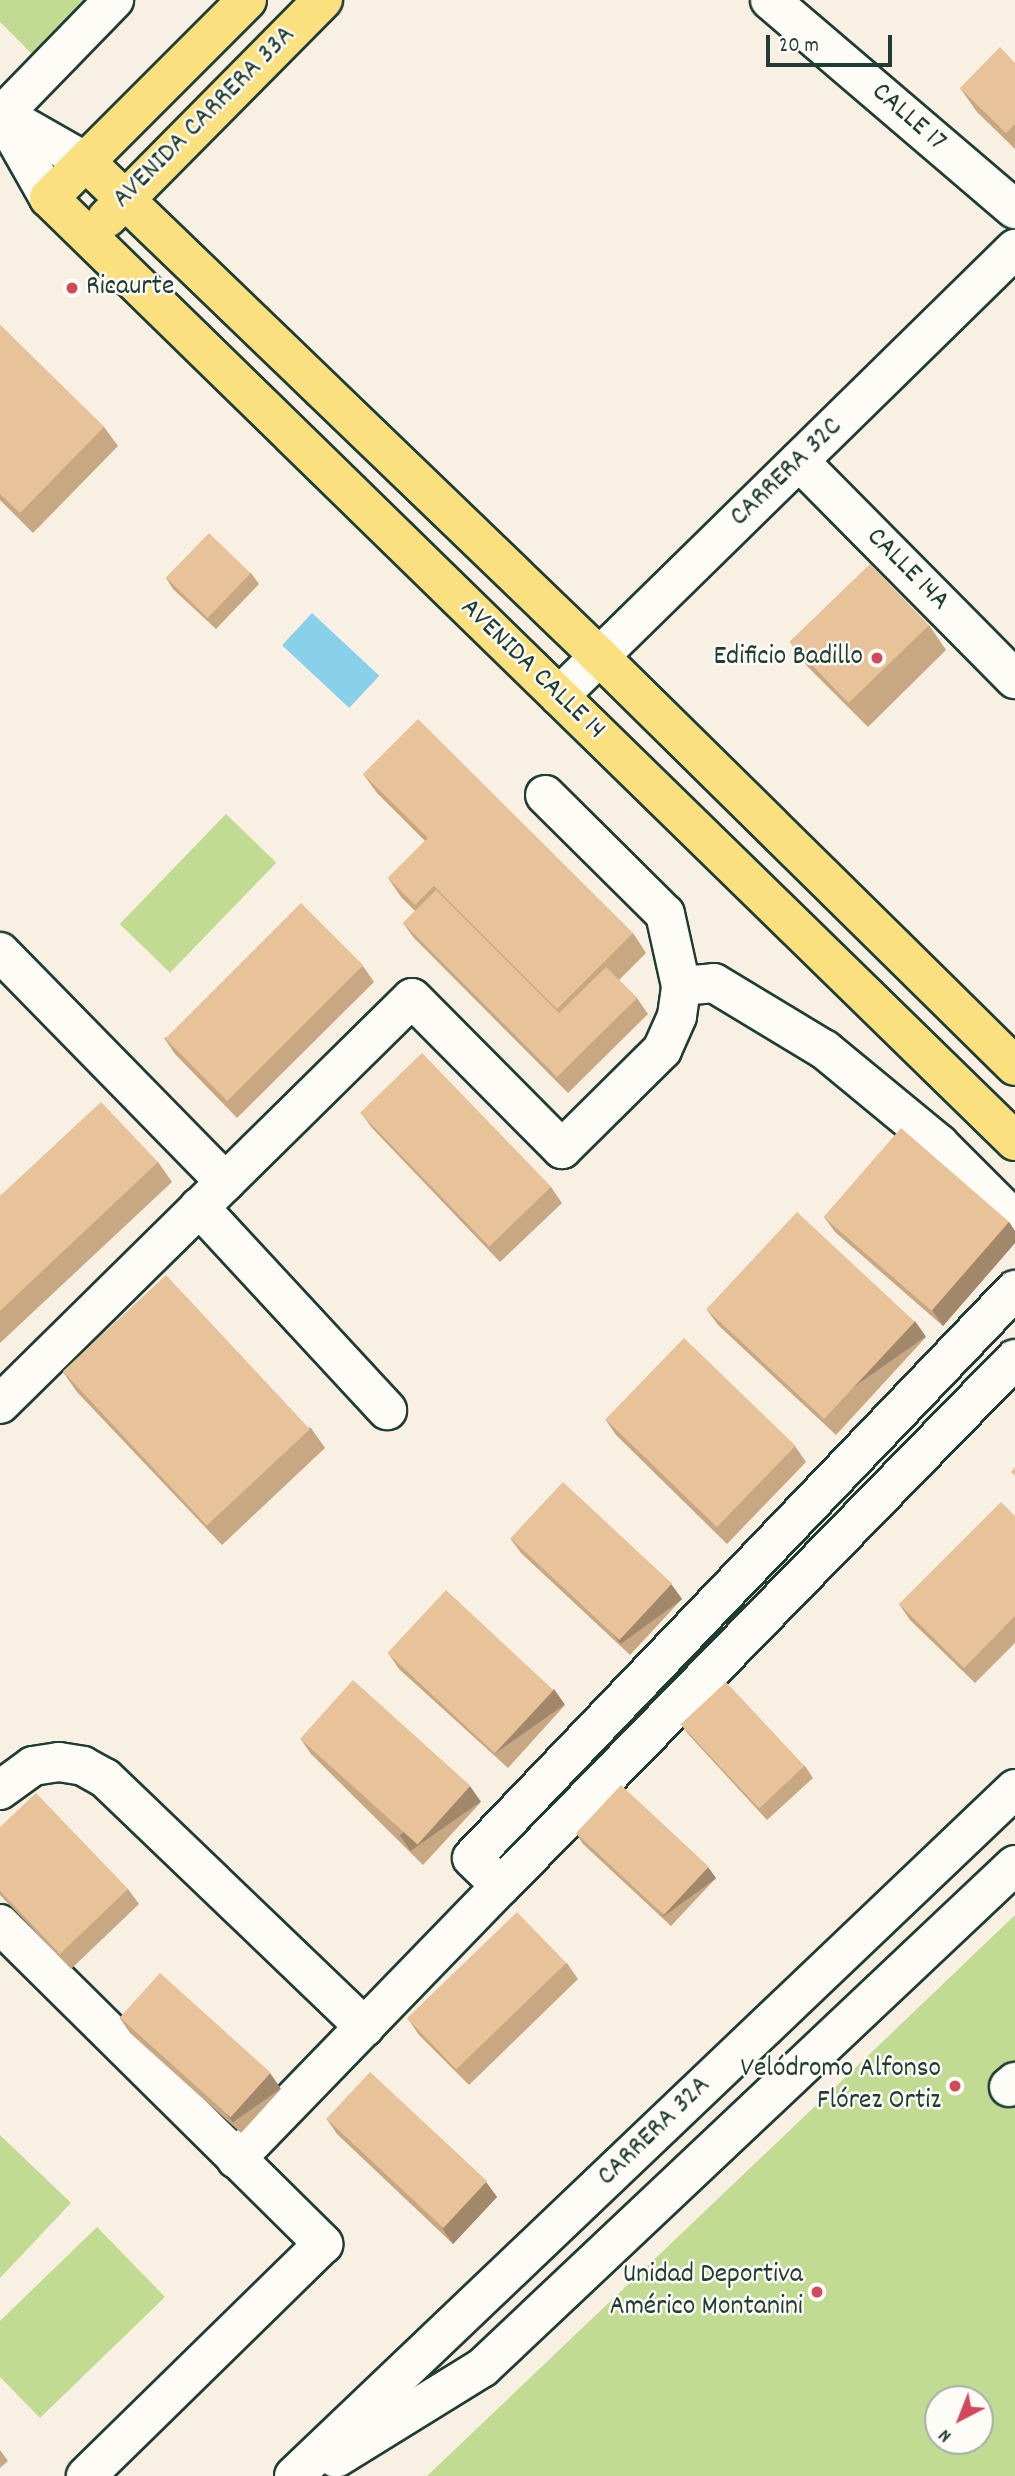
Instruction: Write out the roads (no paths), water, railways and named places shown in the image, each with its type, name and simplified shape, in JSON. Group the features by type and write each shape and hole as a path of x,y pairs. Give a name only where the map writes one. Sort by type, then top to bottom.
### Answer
{"main road":[{"name":"AVENIDA CARRERA 33A","path":"49,198 247,0"},
{"name":"AVENIDA CARRERA 33A","path":"88,237 323,0"},
{"name":"AVENIDA CALLE 14","path":"86,162 599,656 1015,1066"},
{"name":"AVENIDA CALLE 14","path":"49,198 1015,1141"}],"street":[{"path":"1,114 114,0"},
{"name":"CALLE 17","path":"790,6 1015,209"},
{"path":"1,114 86,162"},
{"path":"1,114 49,198"},
{"name":"CARRERA 32C","path":"559,696 1015,249"},
{"name":"CALLE 14A","path":"799,461 1015,679"},
{"path":"0,1404 412,998 562,1149 662,1050 677,1016 681,986 665,914 545,795"},
{"path":"0,951 212,1194 387,1410"},
{"path":"681,986 714,983 825,1050 939,1144 1015,1220"},
{"path":"501,1886 472,1857 1015,1290"},
{"path":"236,2159 1015,1359"},
{"path":"0,1790 33,1766 58,1762 83,1766 105,1778 365,2027"},
{"name":"CARRERA 32A","path":"295,2476 1015,1789"},
{"name":"CARRERA 32A","path":"308,2476 482,2368 1015,1865"},
{"path":"0,1924 323,2244 86,2476"}],"water":[{"path":"312,613 379,676 349,708 282,645"}],"place":[{"name":"Ricaurte","path":"72,288"},
{"name":"Edificio Badillo","path":"877,658"},
{"name":"Velódromo Alfonso Flórez Ortiz","path":"955,2086"},
{"name":"Unidad Deportiva Américo Montanini","path":"817,2292"}]}
